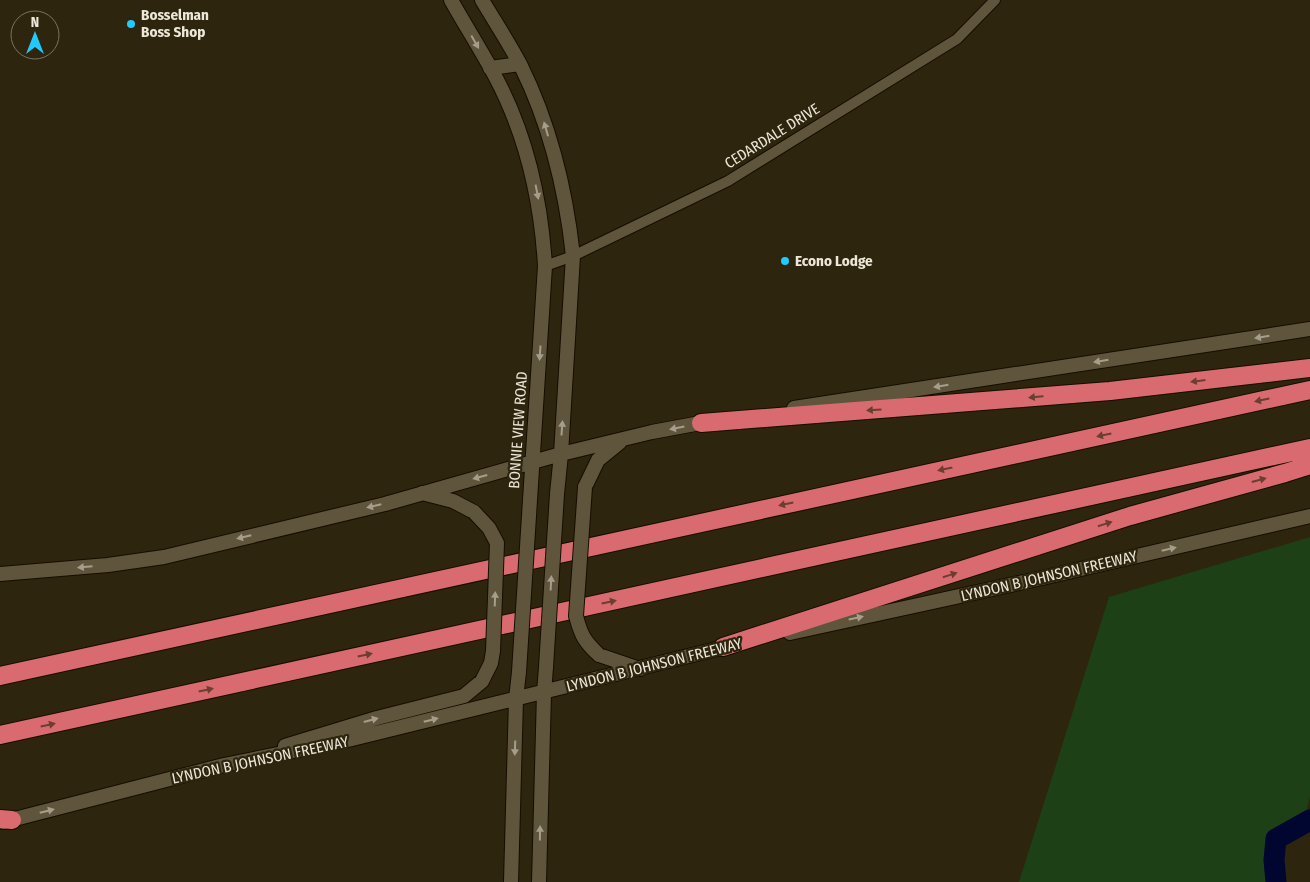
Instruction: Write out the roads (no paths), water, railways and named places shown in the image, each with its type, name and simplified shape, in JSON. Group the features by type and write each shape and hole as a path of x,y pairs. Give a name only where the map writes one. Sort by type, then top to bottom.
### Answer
{"highway":[{"path":"701,423 1100,392 1310,368"},
{"path":"0,676 1310,390"},
{"path":"0,735 1310,448"},
{"path":"723,647 1130,516 1310,465"}],"main road":[{"name":"BONNIE VIEW ROAD","path":"451,0 507,101 529,162 540,208 544,241 545,266 516,699 511,882"},
{"path":"482,0 520,64 544,121 565,204 573,256 544,693 539,882"},
{"path":"490,68 520,64"},
{"path":"0,574 108,565 164,557 386,504 561,454 652,432 1310,329"},
{"path":"623,440 598,460 585,488 576,616 581,634 588,645 600,655 640,669"},
{"path":"224,765 313,736 464,696 482,681 491,663 493,651 496,543 489,528 474,512 453,501 421,493"},
{"name":"LYNDON B JOHNSON FREEWAY","path":"4,821 224,765 348,740 544,693 723,647 1042,578 1310,516"}],"street":[{"name":"CEDARDALE DRIVE","path":"545,266 573,256 736,176 958,39 995,0"}],"waterway":[{"path":"1276,882 1274,860 1276,839 1310,820"}],"place":[{"name":"Bosselman Boss Shop","path":"131,24"},
{"name":"Econo Lodge","path":"785,261"}]}
